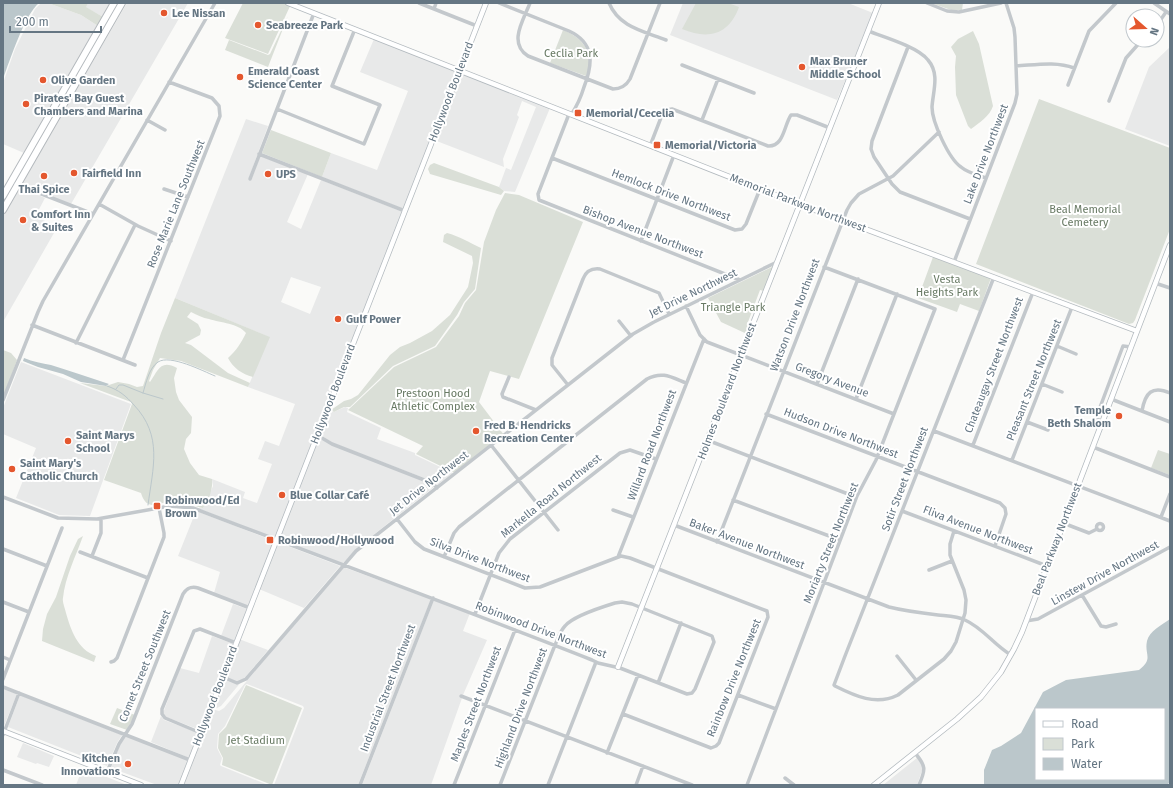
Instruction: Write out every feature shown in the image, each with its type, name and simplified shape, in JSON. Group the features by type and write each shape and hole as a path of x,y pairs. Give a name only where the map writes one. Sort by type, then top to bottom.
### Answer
{"highway":[{"path":"3,196 114,3"},
{"path":"3,210 122,3"}],"street":[{"path":"3,400 32,325 43,302 215,3"},
{"name":"Memorial Parkway Northwest","path":"288,3 842,221 1137,331"},
{"path":"418,3 477,26"},
{"path":"434,9 436,3"},
{"name":"Hollywood Boulevard","path":"181,785 486,3"},
{"path":"500,3 570,31 580,38 587,46 590,56 590,70 577,106 570,114 552,158"},
{"path":"530,3 518,38 519,47 522,52 528,56 613,89 618,89 625,86 630,79 660,3"},
{"path":"609,3 613,12 630,26 666,40"},
{"name":"Holmes Boulevard Northwest","path":"618,667 879,3"},
{"path":"927,3 944,10 954,12 966,11 1001,3"},
{"name":"Lake Drive Northwest","path":"954,262 1015,103 1017,94 1015,33 1006,3"},
{"path":"1068,85 1091,28 1116,3"},
{"path":"1154,3 1168,13"},
{"path":"250,179 314,14"},
{"path":"277,109 364,144 380,105 332,86 355,29"},
{"path":"868,31 918,51 926,56 933,68 935,82 932,111 939,132 953,159 959,166 969,172 986,178"},
{"path":"908,47 871,144 872,154 894,188 903,194 970,220"},
{"path":"1109,101 1127,55 1134,48"},
{"path":"1016,66 1057,64 1074,68"},
{"path":"682,65 754,93"},
{"path":"702,120 718,79"},
{"name":"Rose Marie Lane Southwest","path":"123,360 188,198 218,121 220,112 217,103 212,98 169,82"},
{"path":"650,146 662,114 666,110 675,110 771,146 776,146 779,143 792,115 797,115 830,128"},
{"path":"148,120 165,130"},
{"name":"Watson Drive Northwest","path":"717,542 849,205 859,194 893,176 939,132"},
{"path":"259,154 405,211"},
{"path":"641,241 674,155"},
{"name":"Hemlock Drive Northwest","path":"552,158 736,230 739,230 746,224 760,189"},
{"name":"Bishop Avenue Northwest","path":"552,158 538,194 539,200 740,280"},
{"path":"11,182 93,214"},
{"path":"164,189 188,198"},
{"path":"99,204 135,224 171,241"},
{"path":"76,342 135,224"},
{"name":"Beal Parkway Northwest","path":"874,785 974,704 991,686 1011,655 1026,621 1170,245"},
{"name":"Jet Drive Northwest","path":"223,677 237,683 246,679 356,551 631,336 642,328 669,314 777,262"},
{"path":"824,267 897,294 856,399"},
{"path":"568,385 552,365 552,358 587,272 594,269 600,269 656,292 661,296 669,314"},
{"name":"Sotir Street Northwest","path":"916,680 898,694 880,701 866,699 834,685 994,277"},
{"path":"817,384 858,279"},
{"path":"1156,283 1170,288"},
{"name":"Chateaugay Street Northwest","path":"973,445 1033,292"},
{"name":"Moriarty Street Northwest","path":"747,785 856,497 878,456 935,309 897,294"},
{"path":"686,306 704,340"},
{"name":"Pleasant Street Northwest","path":"1012,460 1072,307"},
{"path":"618,321 631,336"},
{"path":"32,325 136,366"},
{"name":"Gregory Avenue","path":"704,340 894,414"},
{"name":"Willard Road Northwest","path":"618,557 704,340"},
{"path":"1057,346 1076,354"},
{"path":"1102,422 1096,418 1123,346 1131,347"},
{"path":"444,557 454,533 459,527 518,479 647,379 659,374 686,383"},
{"path":"509,377 502,394 503,397 536,410"},
{"path":"1042,384 1062,392"},
{"path":"1142,411 1146,397 1152,388 1170,392"},
{"path":"1111,400 1170,422"},
{"name":"Hudson Drive Northwest","path":"766,414 1003,505 1006,514 994,546"},
{"path":"1027,422 1048,430"},
{"path":"934,431 1170,521"},
{"path":"317,435 332,444 432,483 437,488"},
{"path":"707,440 856,497"},
{"path":"491,445 558,530"},
{"path":"1093,447 1170,477"},
{"name":"Markella Road Northwest","path":"475,614 499,553 507,542 620,453 630,450 656,459"},
{"path":"1161,517 1170,494"},
{"name":"Robinwood Drive Northwest","path":"3,497 58,518 101,519 174,506 193,508 475,614 596,662 618,667 687,694 692,693 714,642 713,638 710,634 642,607"},
{"path":"733,500 840,540"},
{"path":"111,662 117,658 164,535 159,508"},
{"path":"613,510 633,517"},
{"name":"Fliva Avenue Northwest","path":"902,511 1047,566"},
{"path":"92,556 101,533 101,519"},
{"name":"Silva Drive Northwest","path":"397,519 415,542 422,547 525,588 536,588 618,557"},
{"path":"1063,523 1089,533 1097,529"},
{"name":"Baker Avenue Northwest","path":"674,525 868,600 896,609 963,619 980,629 1011,655"},
{"path":"3,679 62,528"},
{"path":"897,656 916,680 944,659 956,642 966,605 966,595 952,561 950,547 954,531"},
{"name":"Linstew Drive Northwest","path":"1026,621 1038,619 1170,548"},
{"path":"3,549 47,566"},
{"path":"80,552 148,578"},
{"path":"618,557 621,556 630,558 657,568"},
{"path":"929,570 952,561"},
{"name":"Rainbow Drive Northwest","path":"622,714 713,748 719,743 768,617 767,611 657,568"},
{"name":"Comet Street Southwest","path":"107,772 118,744 132,724 183,594 189,588 198,588 250,608"},
{"path":"1082,595 1101,626 1106,627 1116,624"},
{"name":"Industrial Street Northwest","path":"360,785 433,598"},
{"path":"3,602 29,612"},
{"name":"Highland Drive Northwest","path":"500,785 555,645 564,627 574,619 615,603 628,602 642,607"},
{"path":"658,683 681,623"},
{"path":"201,732 163,717 161,713 162,709 194,630 200,629 236,643"},
{"name":"Maples Street Northwest","path":"454,785 515,630"},
{"path":"3,658 10,660"},
{"path":"553,785 548,784 596,662"},
{"path":"607,753 638,675"},
{"path":"3,687 190,760"},
{"path":"19,693 3,732 141,785"},
{"path":"738,695 776,709"},
{"path":"461,696 692,785"},
{"path":"915,752 925,768 919,785"},
{"path":"636,785 643,766"},
{"path":"3,770 42,785"},
{"path":"785,778 794,785"}],"shaded area":[{"path":"41,3 48,3 81,15 98,26 24,153 3,144 3,83 15,49 35,9"},
{"path":"88,3 111,3 103,17 85,7"},
{"path":"127,3 188,3 71,204 21,185"},
{"name":"Max Bruner Middle School","path":"683,3 848,3 873,13 837,100 670,35"},
{"path":"374,39 457,72 404,209 322,177 331,153 377,170 408,91 360,72"},
{"path":"1170,47 1170,146 1125,129 1149,67"},
{"path":"461,73 550,108 515,192 504,191 499,187 506,168 511,170 536,107 522,101 517,115 519,117 503,159 504,167 434,140"},
{"path":"246,119 268,126 248,180 251,181 260,156 308,174 287,222 301,229 321,180 403,212 275,538 197,508 203,508 206,503 213,486 212,479 245,492 243,498 257,503 272,464 258,459 265,441 279,446 295,404 248,387 269,337 175,298","holes":["291,277 321,287 310,314 281,302"]},
{"path":"19,187 45,198 35,217 58,226 3,322 3,216"},
{"name":"Saint Marys School","path":"21,362 131,404 90,516 59,515 16,498 36,448 3,434 3,408"},
{"path":"345,407 348,408 347,412 381,428 377,439 415,453 415,455 453,473 437,485 432,481 333,443 319,434 329,410 334,412"},
{"path":"318,437 431,484 434,487 358,547 342,564 279,539"},
{"path":"196,511 274,541 248,606 214,593 220,572 178,556"},
{"path":"277,542 340,566 304,608 259,589"},
{"path":"343,567 431,599 358,785 274,785 304,708 303,706 247,684 245,685 225,726 218,734 217,748 222,758 220,765 268,785 182,785 212,709 219,711 224,708"},
{"path":"434,600 470,613 463,631 487,640 463,695 460,694 459,696 462,698 431,785 362,785"},
{"path":"233,604 247,609 235,641 221,636"},
{"path":"212,636 234,644 200,730 166,717 163,713 180,668 199,673"},
{"path":"239,639 268,650 221,706 217,708 213,706"},
{"path":"3,689 17,694 4,726 3,725"},
{"path":"20,695 122,735 107,766 8,727"},
{"path":"161,716 164,720 199,733 189,758 151,742"},
{"path":"126,736 188,760 179,785 157,785 111,768 120,745"},
{"path":"23,743 54,756 49,767 17,757"},
{"path":"917,758 923,768 917,785 883,785"},
{"path":"83,767 99,774 127,785 76,785"}],"green space":[{"path":"48,3 88,3 86,7 103,17 98,26 81,15"},
{"name":"Seabreeze Park","path":"243,3 291,4 268,54 225,38"},
{"path":"696,3 728,3 739,7 730,24 723,29 716,33 700,34 682,29"},
{"path":"931,3 963,3 962,10 951,10"},
{"path":"288,16 268,67 225,50 229,40 268,55 270,54"},
{"name":"Ceclia Park","path":"563,30 577,37 586,48 589,61 586,76 550,63"},
{"path":"973,31 979,44 993,106 992,110 987,116 971,129 968,126 956,95 956,56 951,47 958,39"},
{"name":"Beal Memorial Cemetery","path":"1039,99 1170,148 1170,229 1133,323 1129,324 976,264"},
{"path":"271,130 331,153 322,177 262,153"},
{"path":"434,163 499,187 504,191 501,195 430,174 428,169 430,165"},
{"name":"Prestoon Hood Athletic Complex","path":"505,193 519,195 583,222 519,379 490,371 479,402 504,435 455,473 416,454 423,446 348,410 394,367 436,347 459,316 465,303 476,290 484,242 496,210"},
{"path":"447,233 481,248 475,289 464,302 457,315 435,346 393,366 350,407 344,407 334,412 331,410 344,401 358,395 390,355 400,347 432,331 450,315 468,287 473,263 472,256 443,242 444,235"},
{"name":"Vesta Heights Park","path":"933,257 991,278 979,311 960,304 957,312 918,298"},
{"name":"Triangle Park","path":"774,266 764,291 760,290 747,325 750,326 747,334 721,322 708,298"},
{"path":"175,298 270,337 253,377 249,376 235,368 228,358 238,347 246,333 234,325 204,318 191,312 187,317 198,324 201,330 200,335 185,343 191,345 228,373 250,383 248,387 181,361 160,358 153,370 149,381 150,382 158,370 163,366 167,365 177,368 174,378 176,392 179,400 192,417 191,433 186,439 184,449 190,463 199,475 212,479 210,495 203,508 172,501 150,505 141,493 104,480 132,404 131,402 80,383 106,386 118,382 137,387 143,386"},
{"path":"3,350 11,353 17,360 3,398"},
{"path":"1158,450 1170,454 1170,475 1151,468"},
{"path":"83,536 68,574 63,601 70,626 79,644 89,653 96,656 94,662 42,641 43,629 47,614 56,597 70,556 78,539"},
{"name":"Jet Stadium","path":"246,685 302,708 272,785 222,765 223,758 218,748 219,734 226,727"},
{"path":"117,708 135,715 127,730 110,724"}],"water":[{"path":"3,3 39,3 28,17 23,27 3,79"},
{"path":"24,358 51,365 109,384 106,386 81,382 63,374 23,361"},
{"path":"1170,619 1170,782 1167,785 984,785 984,770 992,750 1021,733 1043,692 1066,680 1139,670 1144,666 1148,656 1146,646 1148,637"}],"waterway":[{"path":"143,393 152,368 158,362 163,360 186,364 215,376"},
{"path":"116,389 119,385 123,385 163,399"},
{"path":"107,386 119,391 128,399 143,417 149,428 154,452 148,505"}],"place":[{"name":"Lee Nissan","path":"164,13"},
{"name":"Seabreeze Park","path":"258,25"},
{"name":"Max Bruner Middle School","path":"802,67"},
{"name":"Emerald Coast Science Center","path":"240,77"},
{"name":"Olive Garden","path":"43,80"},
{"name":"Pirates' Bay Guest Chambers and Marina","path":"26,104"},
{"name":"Memorial/Cecelia","path":"578,113"},
{"name":"Memorial/Victoria","path":"657,145"},
{"name":"Fairfield Inn","path":"74,173"},
{"name":"UPS","path":"268,174"},
{"name":"Thai Spice","path":"44,176"},
{"name":"Comfort Inn & Suites","path":"23,220"},
{"name":"Gulf Power","path":"338,319"},
{"name":"Temple Beth Shalom","path":"1119,416"},
{"name":"Fred B. Hendricks Recreation Center","path":"476,431"},
{"name":"Saint Marys School","path":"68,441"},
{"name":"Saint Mary's Catholic Church","path":"12,469"},
{"name":"Blue Collar Café","path":"282,495"},
{"name":"Robinwood/Ed Brown","path":"157,506"},
{"name":"Robinwood/Hollywood","path":"270,540"},
{"name":"Kitchen Innovations","path":"128,764"}]}
